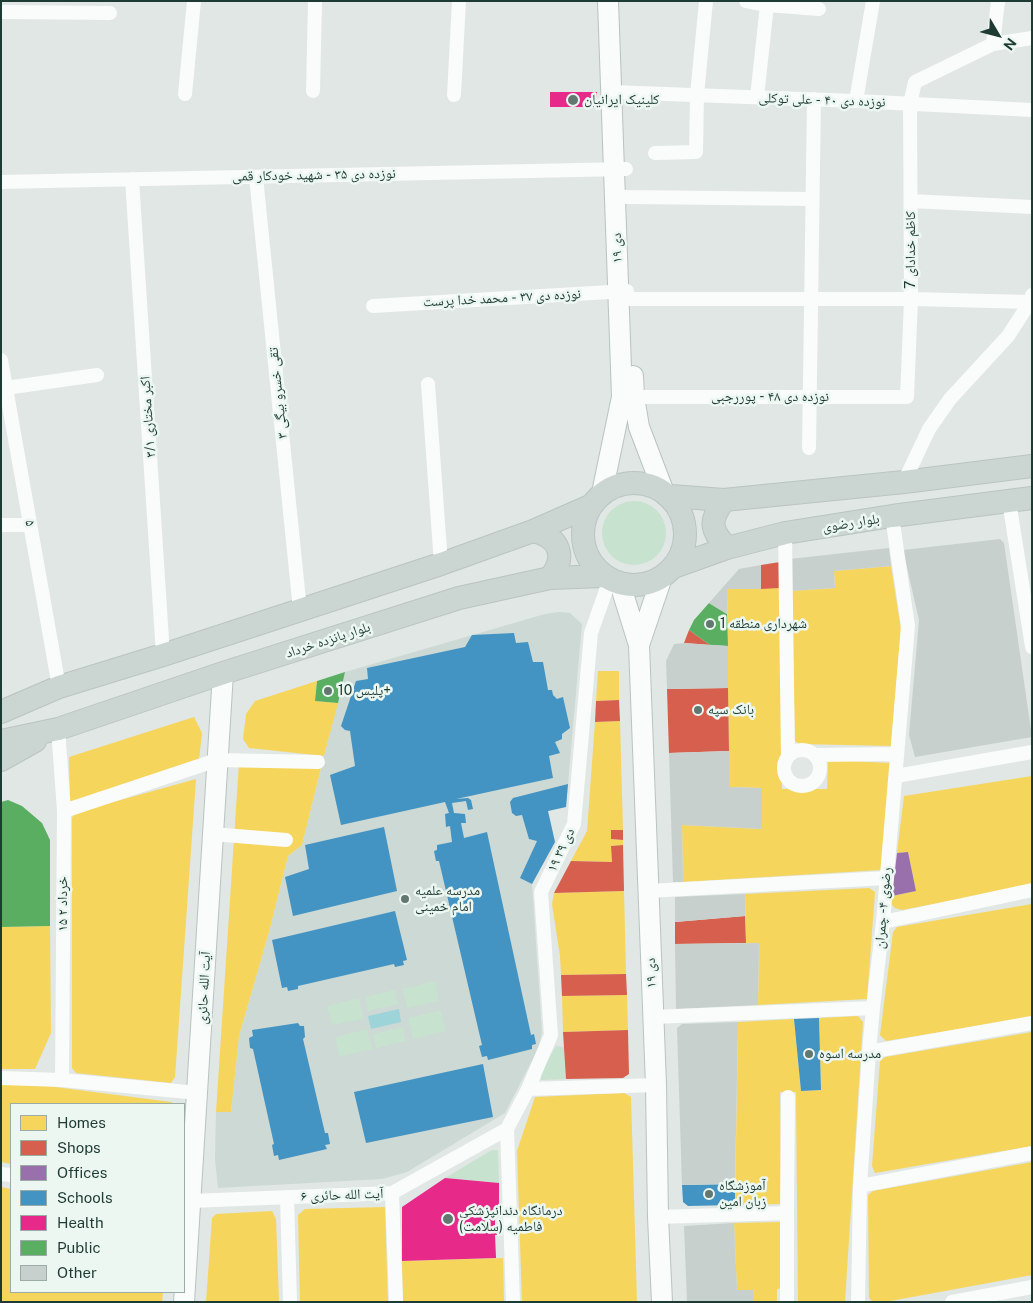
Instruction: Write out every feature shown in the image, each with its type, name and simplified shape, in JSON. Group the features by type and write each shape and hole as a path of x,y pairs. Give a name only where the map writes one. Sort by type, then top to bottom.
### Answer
{"main road":[{"name":"۱۹ دی","path":"608,1 617,93 625,295 634,396 639,427 667,493"},
{"name":"۱۹ دی","path":"617,93 620,1"},
{"name":"۱۹ دی","path":"596,500 622,397 625,295"},
{"path":"1,712 59,687 441,564 533,531 596,500 621,483 643,482 667,493 724,500 904,482 1032,466"},
{"path":"639,644 668,572 684,550 686,531 682,512 667,493"},
{"name":"بلوار رضوی","path":"668,572 727,548 785,533 892,516 1032,498"},
{"path":"596,500 584,520 582,536 586,551 593,565 612,580 634,585 649,583 668,572"},
{"path":"724,500 715,515 713,524 715,533 727,548"},
{"path":"533,531 544,533 552,539 558,549 560,559 557,570 550,578"},
{"name":"بلوار پانزده خرداد","path":"1,741 58,729 459,598 550,578 612,580"},
{"path":"612,580 639,644"},
{"name":"۱۹ دی","path":"639,644 656,1086 658,1217 662,1302"},
{"name":"آیت الله حائری","path":"185,1268 187,1200 198,1093 223,674"},
{"path":"1,698 59,687"},
{"name":"بلوار پانزده خرداد","path":"1,760 58,729"}],"street":[{"path":"185,94 194,1"},
{"path":"313,91 315,1"},
{"path":"454,95 459,1"},
{"path":"655,154 696,152 697,95 706,1"},
{"path":"746,1 819,10"},
{"path":"856,101 872,1"},
{"path":"998,1 993,44 1032,38"},
{"path":"757,97 767,5"},
{"path":"1,12 110,13"},
{"name":"7 کاظم خدادای","path":"907,397 911,299 910,104 915,82 993,44"},
{"name":"نوزده دی ۴۰ - علی توکلی","path":"617,93 814,99 1032,110"},
{"path":"809,448 814,99"},
{"name":"نوزده دی ۳۵ - شهید خودکار قمی","path":"1,182 620,169"},
{"name":"۳ تقی خسرو بیگی","path":"256,176 300,610"},
{"name":"۳/۱ اکبر مختاری","path":"132,179 163,655"},
{"path":"621,196 812,199"},
{"path":"911,202 1032,207"},
{"name":"نوزده دی ۳۷ - محمد خدا پرست","path":"373,306 625,295 811,300 1031,298"},
{"path":"904,482 929,429 950,399 1008,336 1031,298"},
{"name":"۵","path":"1,360 59,687"},
{"path":"6,388 97,375"},
{"path":"428,384 441,564"},
{"name":"نوزده دی ۴۸ - پوررجبی","path":"634,396 907,397"},
{"path":"1009,501 1032,648"},
{"name":"رضوی ۴- چمران","path":"858,1302 860,1186 869,1052 883,922 908,626 892,516"},
{"path":"1,525 30,525"},
{"path":"785,533 788,756 784,766 786,776 793,784 803,786 813,783 820,775 821,764 816,755 807,749 796,750 788,756"},
{"name":"۱۹ دی ۳۹","path":"506,1129 528,1089 551,1035 541,892 574,824 591,633 612,580"},
{"name":"۱۵ خرداد ۲","path":"58,729 64,811 62,1080"},
{"path":"896,776 1032,752"},
{"path":"816,755 897,754"},
{"path":"64,811 217,760 318,762"},
{"path":"212,834 286,840"},
{"path":"648,891 886,878"},
{"path":"883,922 1032,890"},
{"path":"653,1018 873,1008"},
{"path":"869,1052 1032,1023"},
{"path":"1,1078 62,1080 198,1093"},
{"path":"528,1089 656,1086"},
{"path":"787,1302 788,1097"},
{"path":"506,1129 513,1302"},
{"name":"آیت الله حائری ۶","path":"187,1200 392,1193 506,1129"},
{"path":"860,1186 1032,1153"},
{"path":"392,1193 396,1302"},
{"path":"287,1197 290,1302"},
{"path":"658,1217 786,1213"},
{"path":"952,1302 1032,1287"}],"shaded area":[{"name":"مدرسه علمیه امام خمینی","path":"570,613 582,624 566,807 548,811 555,842 532,884 542,1032 538,1049 505,1113 407,1172 382,1179 218,1188 215,1159 216,1112 231,1112 239,1036 269,932 288,856 302,845 345,672 545,614"}],"green space":[{"path":"634,501 652,507 660,515 666,533 660,551 652,559 634,565 616,559 608,551 602,533 608,515 616,507"},
{"path":"435,981 439,1001 407,1008 402,989"},
{"path":"395,990 398,1004 368,1011 365,997"},
{"path":"359,998 364,1019 332,1025 327,1006"},
{"path":"441,1010 446,1031 413,1039 408,1018"},
{"path":"403,1027 406,1041 376,1048 373,1034"},
{"path":"367,1029 372,1049 339,1057 335,1037"},
{"path":"556,1046 564,1047 566,1079 541,1080 541,1072"},
{"path":"492,1150 498,1150 499,1183 445,1178"}],"water":[{"path":"399,1009 401,1022 371,1029 368,1016"}],"building: Homes":[{"path":"891,566 901,630 891,746 799,744 795,741 791,591 835,588 834,571"},
{"path":"780,588 782,789 827,789 828,760 891,763 881,870 683,882 682,825 762,829 762,788 729,787 727,589"},
{"path":"598,671 619,671 619,700 596,701"},
{"path":"317,681 315,701 338,703 324,756 249,748 243,739 246,714 255,701"},
{"path":"194,717 202,733 198,769 70,804 69,757"},
{"path":"620,721 623,830 611,830 611,839 623,840 623,845 611,846 612,862 571,861 587,831 595,722"},
{"path":"239,763 321,768 302,845 288,856 269,932 239,1036 231,1112 216,1112"},
{"path":"1032,776 1032,885 902,910 895,908 891,904 892,896 916,891 908,852 897,853 904,796"},
{"path":"196,779 175,1077 171,1083 76,1073 72,1068 72,818 74,813"},
{"path":"869,888 875,892 867,999 758,1005 759,943 746,943 745,894"},
{"path":"624,891 626,974 561,975 552,904 554,893"},
{"path":"1032,904 1032,1017 886,1041 880,1035 893,932 897,927"},
{"path":"50,926 51,1033 35,1069 1,1069 1,927"},
{"path":"627,995 628,1030 563,1032 562,996"},
{"path":"858,1016 863,1022 845,1302 798,1302 796,1092 780,1092 781,1204 735,1205 738,1022 794,1019 801,1091 821,1090 819,1018"},
{"path":"1032,1032 1032,1146 875,1173 872,1166 880,1061 885,1057"},
{"path":"1,1084 40,1085 173,1103 10,1103 10,1164 1,1162"},
{"path":"624,1093 631,1097 637,1302 522,1302 517,1151 535,1097"},
{"path":"1032,1162 1032,1275 885,1302 873,1302 869,1298 868,1195 873,1191"},
{"path":"1,1187 10,1189 10,1293 163,1293 162,1302 1,1302"},
{"path":"385,1207 388,1302 300,1302 298,1215 305,1209"},
{"path":"272,1211 276,1219 279,1301 206,1302 212,1218 216,1214"},
{"path":"780,1222 781,1288 777,1289 777,1302 753,1302 753,1290 737,1290 734,1223"},
{"path":"503,1258 504,1302 403,1302 402,1261"}],"building: Shops":[{"path":"780,562 780,588 761,589 761,565"},
{"path":"689,630 710,645 684,643"},
{"path":"728,688 729,751 669,753 667,689"},
{"path":"619,700 620,721 595,722 596,701"},
{"path":"611,830 623,830 623,840 611,839"},
{"path":"623,845 624,891 554,893 571,861 612,862 611,846"},
{"path":"745,916 746,943 675,944 675,922"},
{"path":"626,974 627,995 562,996 561,975"},
{"path":"628,1030 629,1074 623,1078 566,1079 563,1032"}],"building: Offices":[{"path":"908,852 916,891 892,896 897,853"}],"building: Schools":[{"path":"514,633 516,643 528,642 533,662 543,662 548,690 552,690 553,695 557,699 563,697 570,728 562,734 562,739 555,742 560,753 549,756 553,778 456,799 468,798 471,800 473,809 468,810 466,801 452,803 454,813 465,814 466,823 461,823 464,838 487,832 531,1035 534,1034 536,1044 532,1045 532,1049 488,1060 487,1056 482,1057 479,1046 482,1045 439,861 436,861 434,851 437,850 437,845 452,842 450,826 446,827 445,814 449,813 445,802 341,825 330,775 355,766 350,731 345,730 341,726 356,681 368,679 367,668 465,647 472,635"},
{"path":"568,784 566,807 548,811 555,842 532,884 520,878 537,841 529,839 522,815 516,816 512,813 510,802 513,798"},
{"path":"384,827 397,891 293,916 285,877 309,869 305,845"},
{"path":"395,911 407,960 403,961 404,965 395,967 394,964 298,986 298,989 288,991 287,987 282,988 272,940"},
{"name":"مدرسه اسوه","path":"819,1018 821,1090 801,1091 794,1019"},
{"path":"298,1023 300,1026 304,1026 305,1037 303,1039 325,1133 328,1133 330,1144 325,1145 327,1149 279,1160 278,1155 274,1156 272,1145 274,1144 249,1038 253,1036 252,1030"},
{"path":"483,1064 493,1117 366,1143 354,1092"},
{"name":"آموزشگاه زبان امین","path":"735,1184 735,1205 688,1206 683,1202 682,1185"}],"building: Health":[{"name":"کلینیک ایرانیان","path":"550,92 597,92 596,107 550,107"},
{"name":"درمانگاه دندانپزشکی فاطمیه (سلامت)","path":"445,1178 499,1183 499,1211 495,1211 495,1228 497,1228 498,1235 495,1235 496,1258 402,1261 402,1207"}],"building: Public":[{"name":"شهرداری منطقه 1","path":"709,603 727,614 728,646 710,645 689,630 694,620"},
{"name":"پلیس 10+","path":"345,672 338,703 315,701 317,681"},
{"path":"8,800 22,806 42,823 50,840 50,926 1,927 1,802"}],"building: Other":[{"path":"1000,539 1004,543 1032,737 915,757 909,735 919,620 903,550"},
{"path":"889,548 891,566 834,571 835,588 791,591 790,559"},
{"path":"761,565 761,589 727,589 727,614 709,603 739,569"},
{"path":"674,644 728,646 728,688 667,689 666,661"},
{"path":"729,751 729,787 762,788 762,829 682,825 683,882 673,882 669,753"},
{"path":"745,894 745,916 675,922 675,897"},
{"path":"759,943 758,1005 676,1009 675,944"},
{"path":"738,1022 735,1184 682,1185 677,1028 682,1024"},
{"path":"734,1223 737,1290 753,1290 753,1302 687,1302 684,1226"}],"place":[{"name":"کلینیک ایرانیان","path":"573,100"},
{"name":"شهرداری منطقه 1","path":"710,624"},
{"name":"پلیس 10+","path":"328,691"},
{"name":"بانک سپه","path":"698,710"},
{"name":"مدرسه علمیه امام خمینی","path":"405,899"},
{"name":"مدرسه اسوه","path":"809,1054"},
{"name":"آموزشگاه زبان امین","path":"709,1194"},
{"name":"درمانگاه دندانپزشکی فاطمیه (سلامت)","path":"448,1219"}]}
